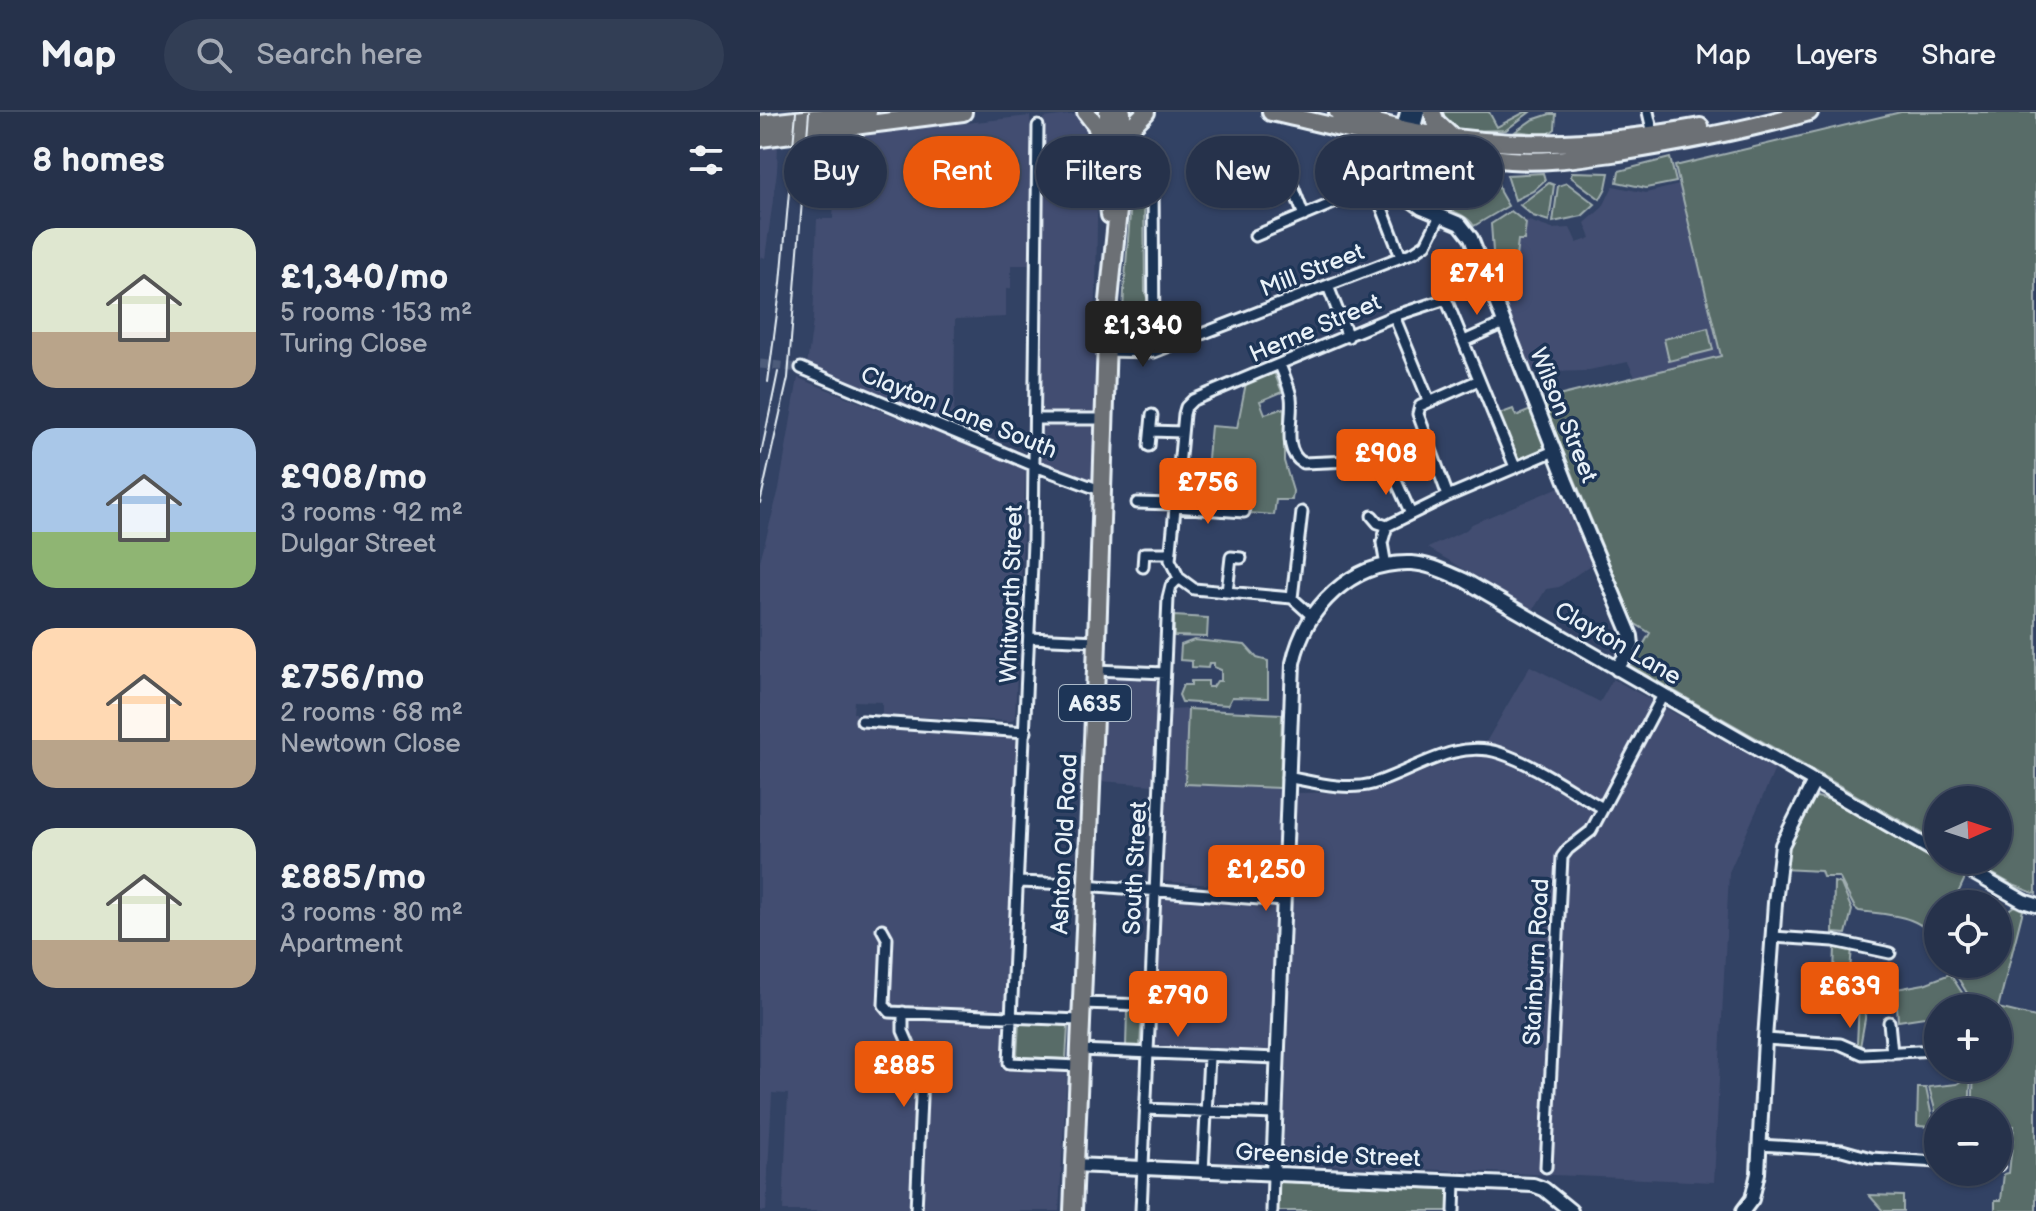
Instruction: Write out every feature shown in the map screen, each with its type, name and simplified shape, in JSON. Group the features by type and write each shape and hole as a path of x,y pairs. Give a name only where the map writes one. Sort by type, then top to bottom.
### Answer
{"highway":[{"path":"760,124 868,112"},
{"path":"760,138 963,112"},
{"path":"1086,112 1099,136"},
{"name":"Ashton Old Road","path":"1108,112 1108,136"},
{"name":"Ashton Old Road","path":"1122,112 1122,136"},
{"path":"1127,136 1132,126 1146,112"},
{"path":"1271,112 1358,132 1438,136"},
{"path":"1338,112 1474,157 1513,161 1561,160 1666,144 1809,112"},
{"path":"1432,112 1436,122 1452,136"},
{"path":"1503,144 1553,145 1653,134 1770,112"},
{"name":"Ashton Old Road","path":"1110,208 1113,241"},
{"name":"Ashton Old Road","path":"1073,1211 1080,1012 1079,884 1096,670 1107,351 1116,208"}],"street":[{"path":"1406,132 1418,112"},
{"path":"1648,112 1653,134"},
{"name":"Whitworth Street","path":"1038,126 1036,419 1030,638 1009,1063 1078,1058"},
{"name":"Wilson Street","path":"1358,132 1363,136"},
{"path":"1299,203 1304,216"},
{"path":"1107,351 1154,352 1153,208"},
{"path":"1255,236 1323,208"},
{"path":"1382,208 1401,257"},
{"name":"Wilson Street","path":"1425,208 1460,224 1468,232 1631,636 1632,645 1617,669"},
{"name":"Mill Street","path":"1154,352 1401,257 1426,244 1440,216"},
{"path":"1328,286 1348,337"},
{"name":"Herne Street","path":"1179,578 1172,567 1170,553 1182,432 1186,407 1193,400 1394,316 1446,299 1464,341"},
{"path":"1394,316 1429,401"},
{"path":"1504,323 1464,341 1515,467"},
{"path":"1280,365 1291,396 1292,455 1303,463 1382,461 1391,467 1411,514"},
{"name":"Clayton Lane South","path":"801,368 1035,466 1103,491"},
{"path":"1448,496 1418,414 1420,406 1479,380"},
{"path":"1149,446 1152,415"},
{"path":"1036,419 1105,419"},
{"path":"1151,431 1182,432"},
{"path":"1372,516 1378,523 1387,526 1554,451"},
{"path":"1137,503 1244,512"},
{"path":"1292,598 1302,512"},
{"path":"1386,566 1382,543 1387,526"},
{"path":"1143,567 1144,553 1170,553"},
{"path":"1227,592 1231,557 1241,558"},
{"name":"Clayton Lane","path":"1287,777 1294,656 1303,630 1321,603 1343,583 1368,571 1411,563 1464,580 1924,845"},
{"path":"1179,578 1194,589 1292,598 1312,616"},
{"name":"South Street","path":"1141,1211 1164,673 1169,591 1179,578"},
{"path":"1030,638 1097,641"},
{"path":"1096,670 1164,673"},
{"name":"Stainburn Road","path":"1546,1167 1562,857 1591,831 1663,695"},
{"path":"862,721 1026,732"},
{"path":"1272,1211 1287,777 1345,786 1370,784 1450,753 1474,750 1499,753 1603,808"},
{"path":"1743,1211 1752,1199 1756,1186 1782,845 1814,782"},
{"path":"1976,874 2036,905"},
{"path":"1018,882 1284,901"},
{"path":"884,934 884,1005 890,1012 1011,1017 1149,1005"},
{"path":"1773,937 1834,941 1890,953"},
{"path":"903,1012 903,1031 922,1075 916,1211"},
{"path":"1889,1022 1892,1053"},
{"path":"1765,1039 1840,1044 1863,1054 1924,1051"},
{"path":"1078,1058 1147,1054 1277,1058"},
{"path":"1203,1172 1209,1057"},
{"path":"1145,1109 1275,1114"},
{"path":"1759,1145 1842,1150 1871,1158 1924,1161"},
{"name":"Greenside Street","path":"1074,1165 1533,1185 1544,1189 1571,1211"},
{"path":"1454,1211 1455,1182"}],"shaded area":[{"path":"760,112 779,112 777,171 765,258 761,256 760,259"},
{"path":"1077,114 1089,122 1093,136 1044,136 1044,118"},
{"path":"1030,116 1032,265 1011,265 1011,288 1006,289 1006,317 955,319 954,425 807,366 813,321 817,219 833,219 834,208 887,208 887,136 864,136"},
{"path":"1679,185 1721,356 1635,377 1628,362 1584,371 1546,372 1529,368 1501,295 1500,265 1516,257 1518,239 1524,239 1526,220 1552,229 1570,228 1577,243 1591,238 1585,223 1603,207 1613,186 1646,193"},
{"path":"1043,208 1097,208 1093,481 1042,462"},
{"path":"798,378 1026,468 1015,717 1011,721 882,715 882,702 854,701 853,713 856,713 857,728 1016,735 1006,1012 1001,1069 1067,1071 1059,1211 783,1211 788,1094 772,1093 766,1211 760,1211 760,561 779,489"},
{"path":"1562,486 1593,563 1559,587 1546,589 1533,610 1428,548 1472,524"},
{"path":"1530,666 1600,702 1613,679 1775,769 1729,872 1714,1182 1283,1163 1296,793 1366,792 1450,762 1478,756"},
{"path":"1106,675 1157,678 1153,785 1100,781"},
{"path":"1170,710 1282,714 1276,890 1161,881"},
{"path":"1158,893 1281,902 1274,1057 1149,1053"}],"green space":[{"path":"1440,112 1489,112 1497,127 1530,112 1506,130 1461,131 1451,126"},
{"path":"1901,112 2036,112 2036,894 1994,874 2012,874 2012,786 1924,786 1924,834 1631,666 1650,633 1634,623 1542,400 1721,356 1675,166"},
{"path":"1556,114 1555,129 1547,135 1516,131 1532,120"},
{"path":"1670,158 1676,182 1646,188 1617,182 1619,171"},
{"path":"1572,172 1609,173 1600,199 1571,177"},
{"path":"1543,173 1545,180 1533,191 1515,200 1507,175"},
{"path":"1549,183 1554,185 1549,221 1533,216 1520,205"},
{"path":"1567,183 1595,204 1582,216 1553,222 1558,186"},
{"path":"1503,197 1508,206 1474,226 1445,208 1503,208"},
{"path":"1130,208 1144,208 1145,292 1149,325 1144,343 1130,346 1122,336"},
{"path":"1511,211 1526,223 1524,240 1518,240 1516,257 1500,265 1501,295 1495,279 1491,224"},
{"path":"1708,328 1713,350 1669,361 1664,339"},
{"path":"1274,372 1282,392 1260,401 1265,414 1284,408 1284,461 1293,491 1292,500 1276,500 1274,515 1249,513 1248,485 1246,505 1185,502 1187,484 1231,484 1206,480 1211,426 1237,428 1246,383"},
{"path":"1513,409 1516,416 1531,410 1547,449 1518,461 1499,414"},
{"path":"1174,616 1208,618 1207,637 1174,636"},
{"path":"1194,640 1245,645 1257,658 1268,661 1268,698 1232,697 1228,705 1182,702 1179,695 1183,685 1191,685 1191,681 1208,681 1208,687 1213,687 1221,681 1221,670 1214,667 1214,663 1209,663 1208,668 1192,667 1192,661 1180,660 1181,645"},
{"path":"1188,709 1282,714 1280,788 1185,784"},
{"path":"1812,799 1830,800 1924,854 1924,874 1958,874 1965,878 1959,890 1924,890 1924,928 1894,915 1859,911 1839,877 1823,877 1821,871 1782,869 1785,852"},
{"path":"1834,882 1841,884 1852,910 1846,934 1833,933"},
{"path":"2012,908 2023,910 2012,953"},
{"path":"1835,947 1852,948 1849,981 1866,998 1860,1047 1857,1044 1859,1001 1833,998"},
{"path":"1940,978 1953,978 1963,994 1924,994 1924,1017 1898,1021 1896,989"},
{"path":"1958,978 2006,978 2002,994 1968,994"},
{"path":"1127,1010 1142,1011 1140,1048 1126,1047"},
{"path":"2012,1011 2036,1017 2036,1211 1995,1211 1995,1200 2001,1200 2003,1186 2012,1186 2012,1098 1973,1098 1974,1082 2012,1082"},
{"path":"1019,1023 1068,1026 1066,1059 1017,1057"},
{"path":"1971,1082 1970,1098 1932,1098 1929,1087"},
{"path":"1918,1088 1926,1088 1928,1098 1924,1098 1924,1126 1917,1126"},
{"path":"1278,1180 1448,1187 1448,1211 1277,1211"},
{"path":"1869,1195 1903,1196 1903,1211 1883,1211"}],"tunnel":[{"path":"760,364 801,368"}],"railway":[{"path":"768,382 781,283 796,112"},
{"path":"760,503 788,378 809,112"},
{"path":"761,454 778,372"}]}
